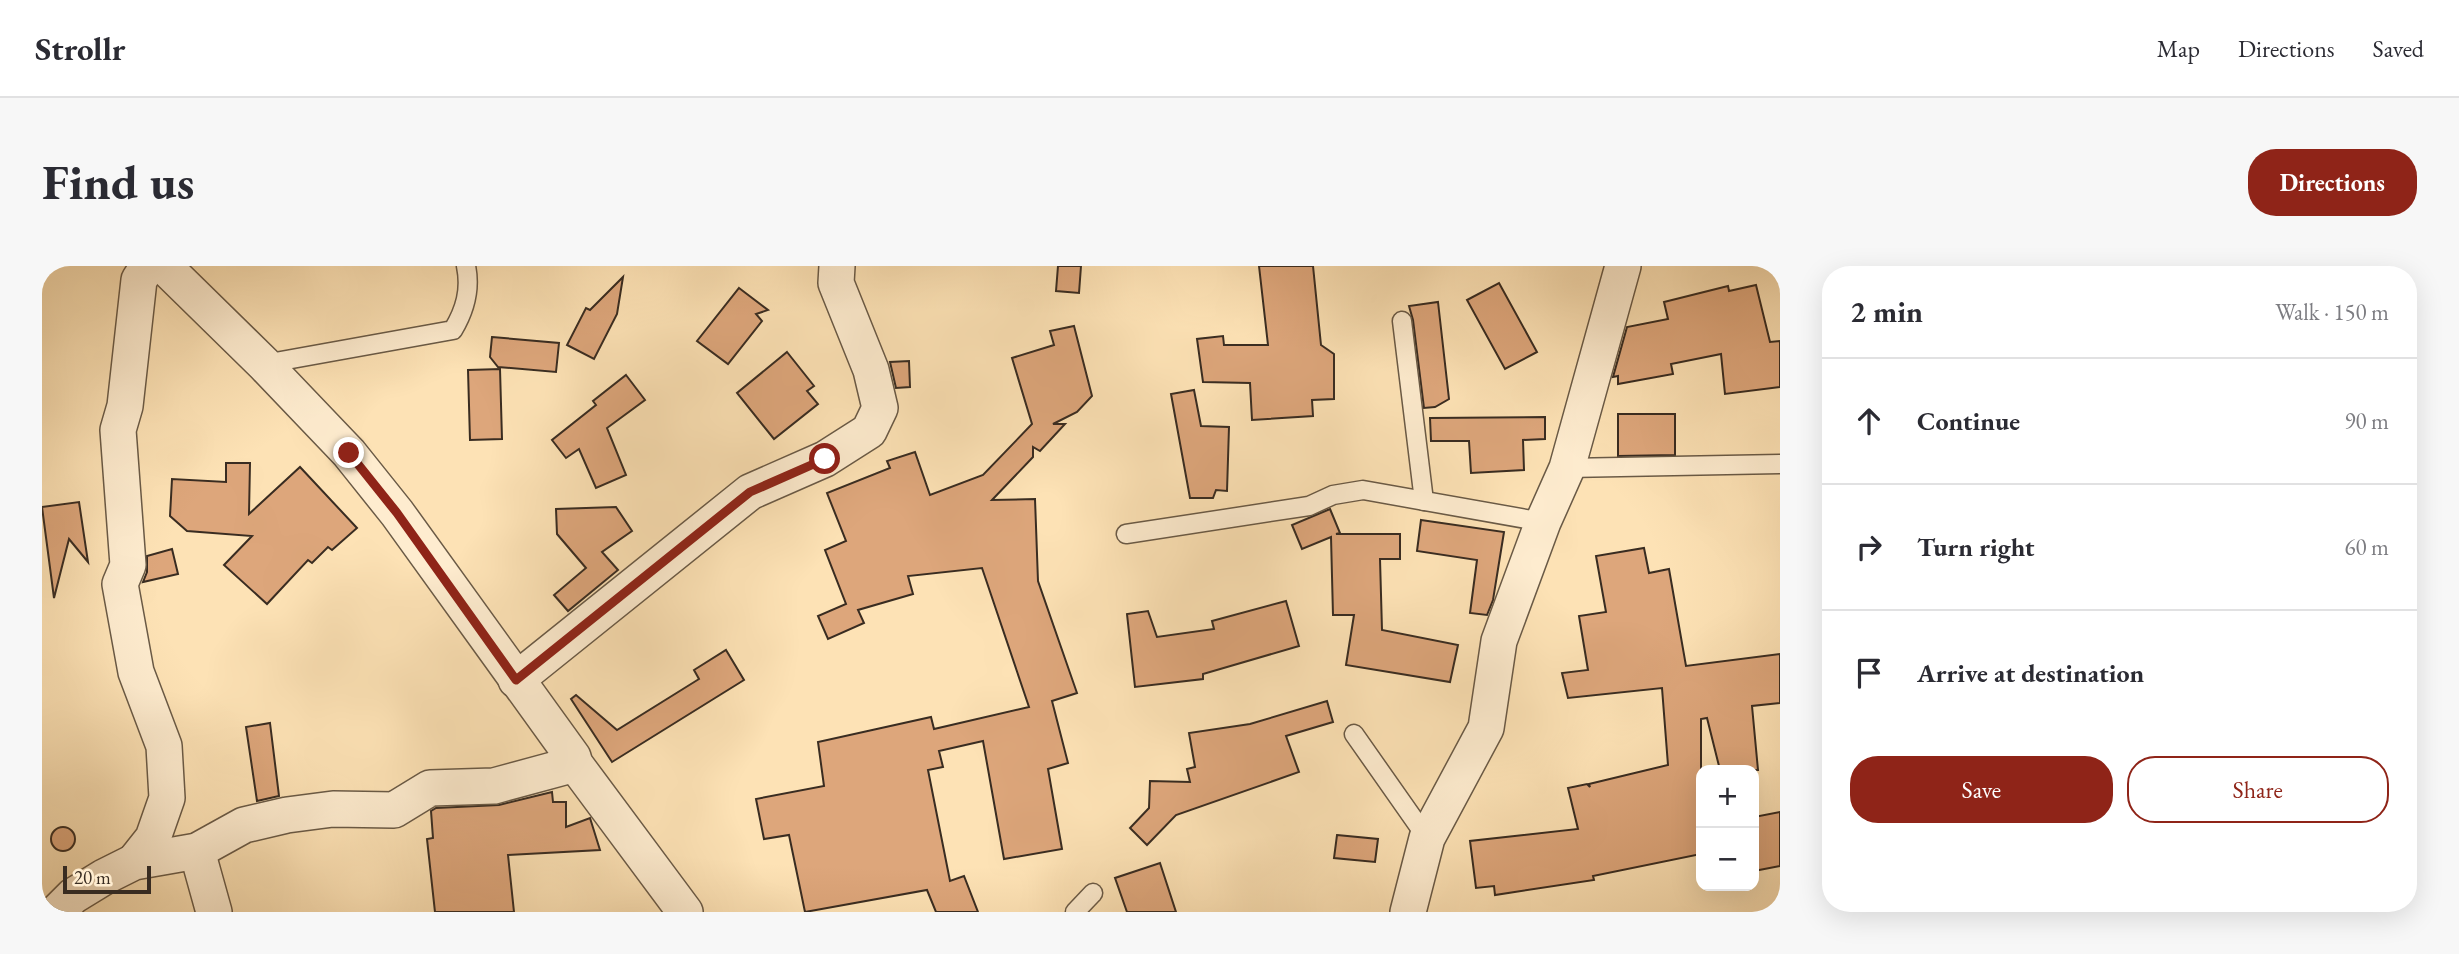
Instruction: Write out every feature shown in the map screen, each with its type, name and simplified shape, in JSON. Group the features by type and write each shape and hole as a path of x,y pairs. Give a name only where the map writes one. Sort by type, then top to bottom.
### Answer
{"street":[{"path":"134,862 153,838 167,798 164,746 136,672 120,584 128,565 118,430 125,406 139,280 148,266"},
{"path":"164,266 264,363 349,453 397,513 573,757 575,764 685,912"},
{"path":"516,680 750,492 825,459 869,432 880,408 870,370 836,283 837,266"},
{"path":"1408,912 1427,838 1486,728 1499,640 1543,522 1567,468 1623,266"},
{"path":"57,912 73,896 134,862 197,850 244,825 287,815 333,809 394,810 430,788 494,786 575,764"},
{"path":"197,850 214,912"}],"lane":[{"path":"264,363 453,330 464,313 469,280 467,266"},
{"path":"1402,321 1424,501"},
{"path":"1567,468 1780,464"},
{"path":"1126,534 1309,506 1333,495 1363,490 1543,522"},
{"path":"1354,734 1427,838"},
{"path":"1075,912 1093,893"}],"building":[{"path":"1058,266 1081,266 1079,293 1056,291"},
{"path":"1259,266 1313,266 1321,345 1334,354 1334,399 1312,400 1313,416 1252,420 1250,383 1203,382 1197,339 1223,336 1224,345 1268,345"},
{"path":"623,277 617,314 594,359 567,345 586,308 590,310"},
{"path":"1499,283 1537,352 1505,369 1467,300"},
{"path":"1756,285 1770,342 1780,341 1780,387 1725,394 1721,354 1671,364 1673,374 1618,384 1618,376 1613,377 1627,327 1668,319 1664,302 1728,286 1729,291"},
{"path":"739,288 768,310 756,314 762,321 728,364 697,341"},
{"path":"1438,302 1449,399 1435,407 1424,408 1409,306"},
{"path":"1074,326 1092,396 1077,412 1053,424 1065,424 1040,451 1033,447 1033,457 992,500 1035,499 1038,581 1077,693 1052,701 1068,763 1048,769 1062,849 1004,859 983,741 939,751 943,767 928,770 950,881 964,876 978,912 936,912 927,890 805,912 789,835 764,839 756,799 824,786 818,742 931,717 934,729 1029,707 982,568 908,576 913,594 858,610 864,623 828,639 818,616 846,604 825,550 846,541 827,493 890,468 887,461 915,452 930,495 983,475 1032,424 1012,358 1054,345 1050,331"},
{"path":"492,337 559,343 556,372 498,367 490,357"},
{"path":"787,352 814,386 807,391 818,404 774,439 737,393"},
{"path":"909,361 910,387 896,388 890,362"},
{"path":"500,369 502,439 470,440 468,370"},
{"path":"626,375 645,400 607,428 626,475 596,488 579,449 566,458 552,440 596,405 593,401"},
{"path":"1194,390 1201,426 1229,427 1227,491 1216,490 1213,498 1190,498 1171,394"},
{"path":"1618,414 1675,414 1675,455 1618,456"},
{"path":"1545,417 1545,439 1523,440 1524,470 1471,473 1469,441 1431,441 1430,418"},
{"path":"226,463 250,463 249,514 300,467 357,528 332,550 328,547 312,563 308,560 267,604 224,565 252,536 187,531 170,516 172,479 226,482"},
{"path":"79,502 88,562 69,539 54,598 42,507"},
{"path":"616,507 632,531 602,552 618,570 568,611 554,595 586,568 557,534 556,509"},
{"path":"1330,509 1340,533 1336,534 1400,534 1400,559 1380,559 1382,630 1458,645 1450,682 1346,665 1354,615 1333,615 1331,537 1302,549 1292,525"},
{"path":"1421,520 1504,532 1493,600 1487,615 1470,613 1477,560 1417,551"},
{"path":"1644,548 1649,573 1669,569 1686,666 1780,654 1780,703 1752,706 1758,765 1719,765 1707,718 1701,719 1701,765 1696,765 1696,855 1593,876 1594,880 1495,895 1494,886 1476,888 1470,841 1578,829 1568,788 1587,784 1590,787 1589,784 1668,765 1662,688 1568,698 1562,673 1588,670 1579,616 1606,612 1596,556"},
{"path":"172,549 178,574 143,582 147,572 147,556"},
{"path":"1286,601 1299,646 1203,674 1203,679 1135,687 1127,614 1148,611 1157,637 1214,629 1212,621"},
{"path":"726,650 744,680 612,762 571,699 576,695 617,730 699,679 694,670"},
{"path":"1327,701 1333,722 1286,736 1299,772 1176,815 1147,845 1130,828 1149,808 1150,781 1190,782 1187,769 1195,767 1189,733 1250,724"},
{"path":"270,723 279,796 257,801 246,727"},
{"path":"552,792 553,802 566,802 566,827 590,818 600,850 508,855 514,912 435,912 427,839 433,838 431,811 436,808 499,805"},
{"path":"1780,812 1780,866 1759,870 1759,816"},
{"path":"63,827 72,830 75,839 72,848 63,851 54,848 51,839 54,830"},
{"path":"1337,835 1378,839 1375,862 1334,858"},
{"path":"1160,863 1176,912 1127,912 1115,878"}],"route":[{"path":"349,453 397,513 516,680 750,492 825,459"}]}
